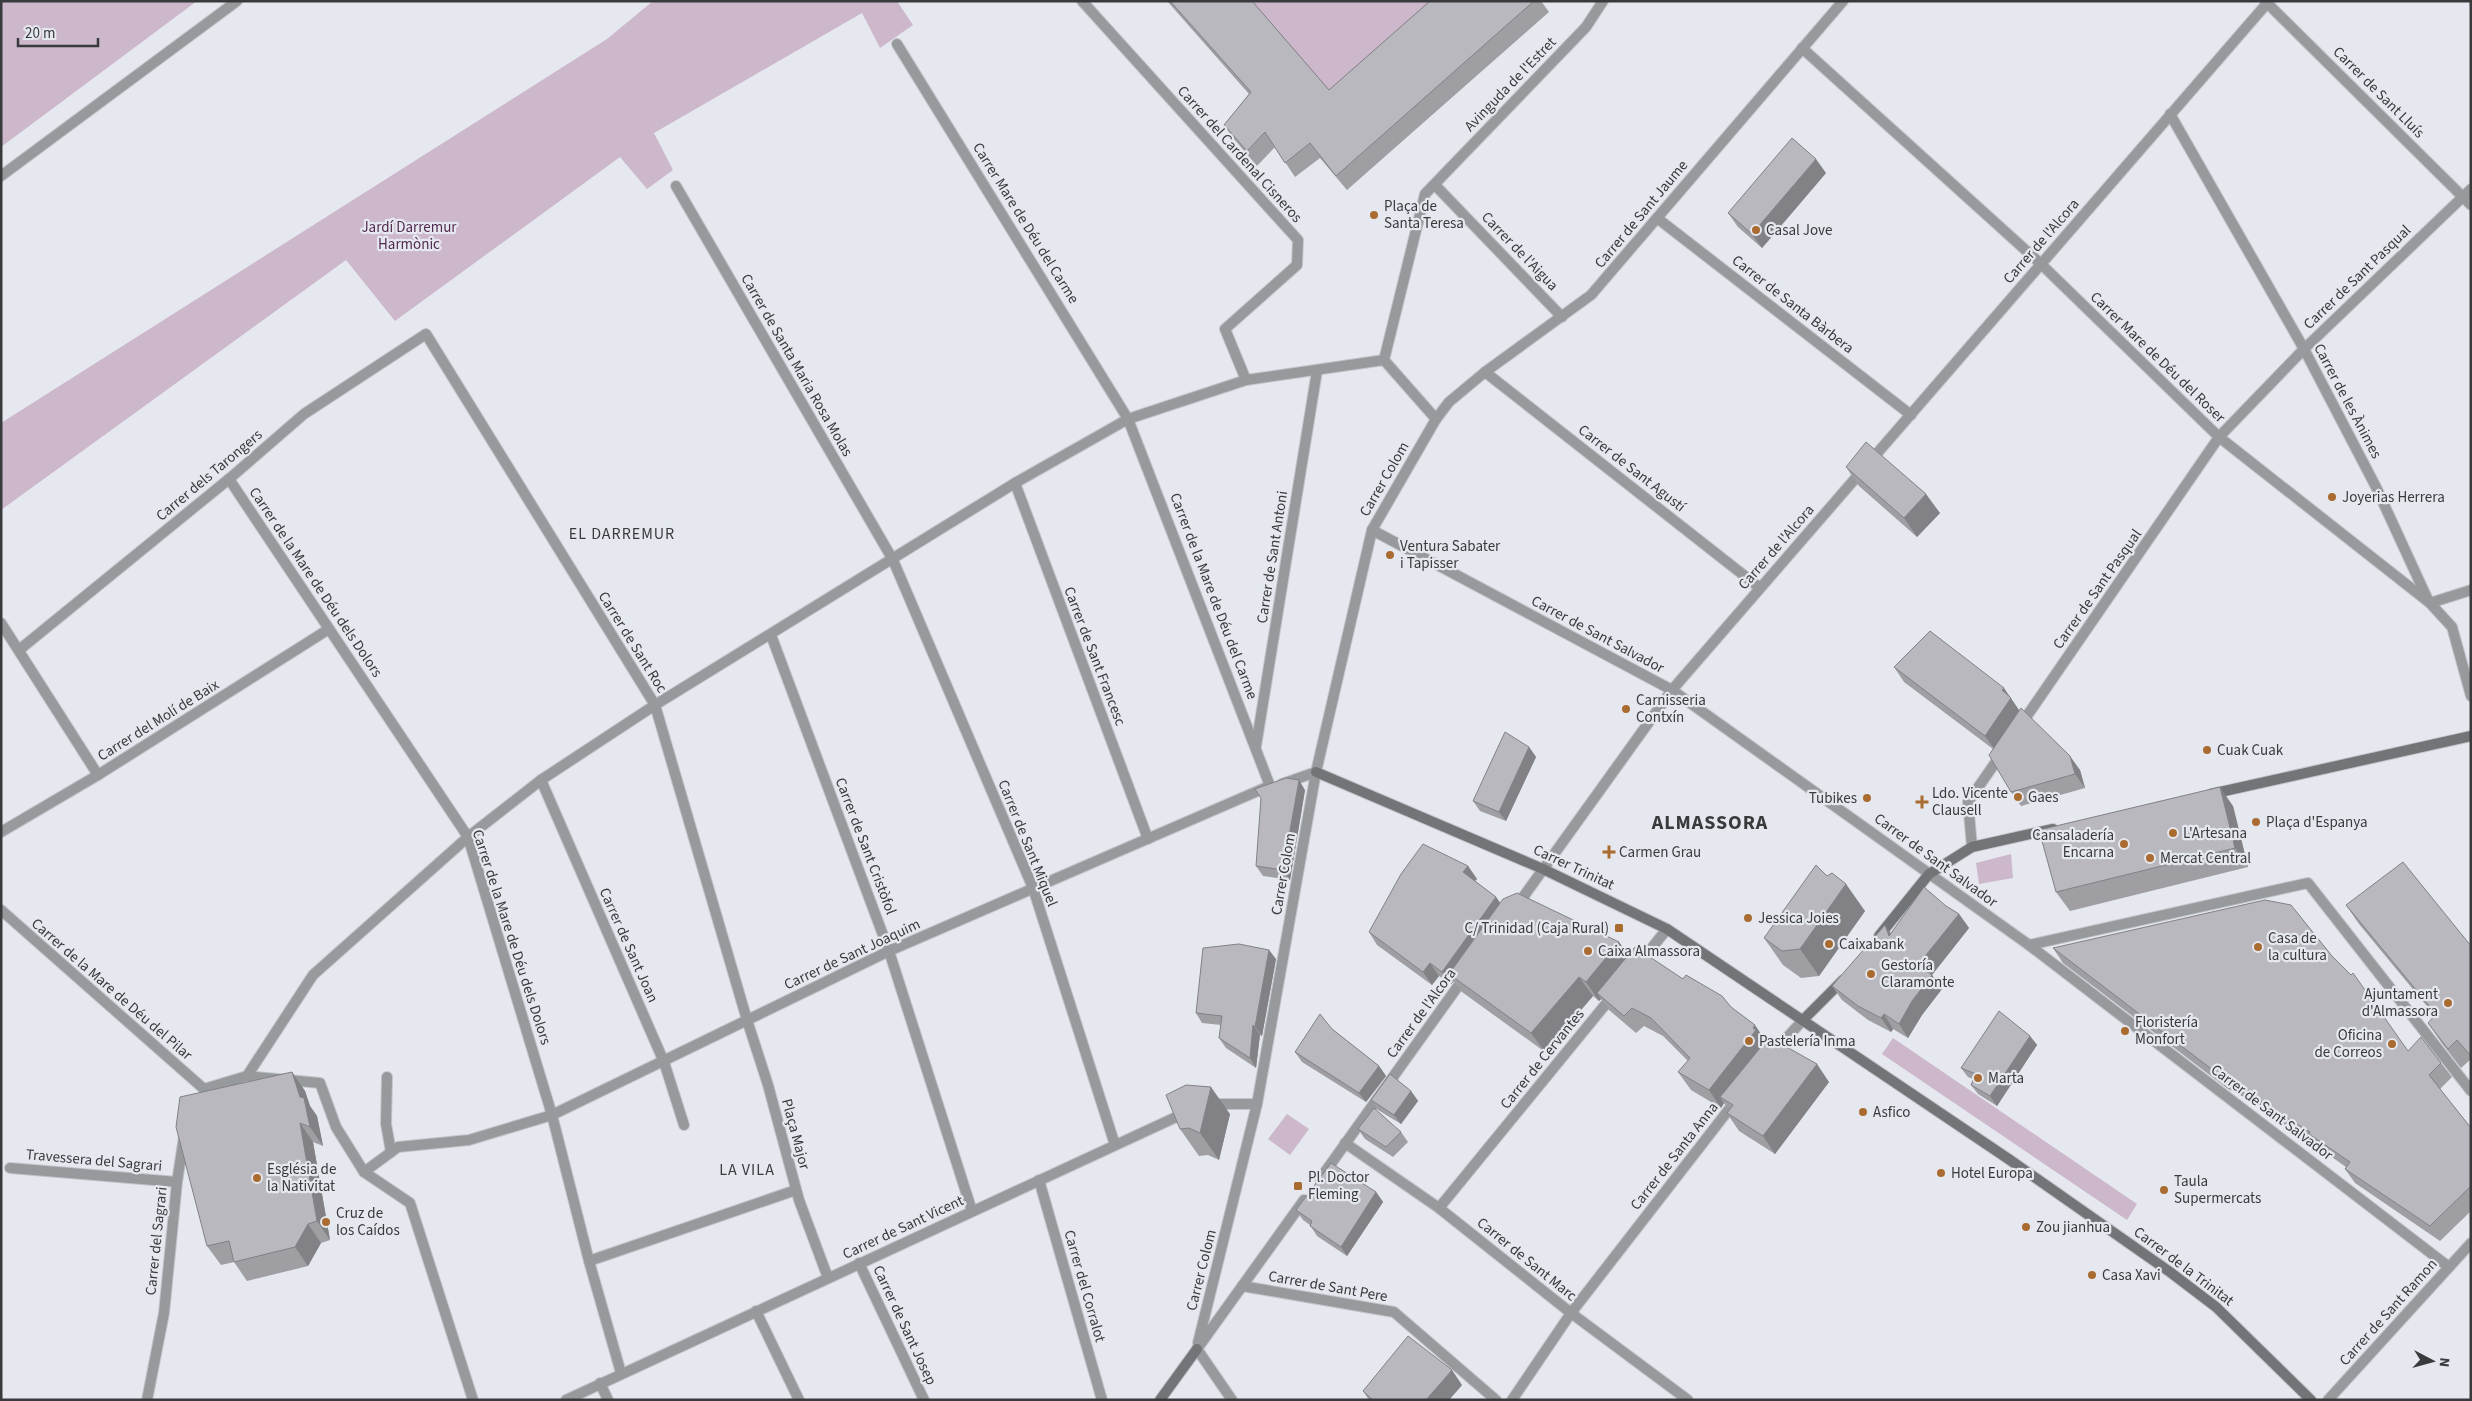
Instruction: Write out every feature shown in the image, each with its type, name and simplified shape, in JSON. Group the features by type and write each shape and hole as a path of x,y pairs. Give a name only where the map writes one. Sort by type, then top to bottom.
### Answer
{"street":[{"path":"1,176 237,1"},
{"name":"Carrer del Cardenal Cisneros","path":"1082,1 1298,240 1297,264 1225,329 1246,380"},
{"name":"Avinguda de l'Estret","path":"1434,185 1586,27 1604,1"},
{"name":"Carrer de Sant Jaume","path":"1436,419 1449,402 1485,372 1591,295 1844,1"},
{"name":"Carrer de l'Alcora","path":"1508,917 1672,690 2267,2"},
{"name":"Carrer de Sant Lluís","path":"2267,2 2467,193 2471,205"},
{"name":"Carrer Mare de Déu del Carme","path":"897,44 1128,418"},
{"name":"Carrer Mare de Déu del Roser","path":"1802,48 2041,264 2219,437 2430,603 2452,627 2471,696"},
{"name":"Carrer de les Ànimes","path":"2170,114 2304,349 2376,487 2430,603"},
{"path":"1384,360 1425,194 1434,185"},
{"name":"Carrer de l'Aigua","path":"1434,185 1562,317"},
{"name":"Carrer de Santa Maria Rosa Molas","path":"676,186 893,560"},
{"name":"Carrer de Sant Pasqual","path":"1972,847 1968,802 2219,437 2304,349 2467,193"},
{"name":"Carrer de Santa Bàrbera","path":"1657,218 1911,414"},
{"name":"Carrer dels Tarongers","path":"19,650 229,479 304,414 426,334"},
{"name":"Carrer de Sant Roc","path":"426,334 655,705 747,1020 768,1085"},
{"path":"473,1400 410,1203 364,1172 336,1127 320,1083 247,1076 314,975 468,837 541,780 655,705 893,560 1014,483 1128,418 1246,380 1384,360"},
{"path":"1384,360 1436,419"},
{"name":"Carrer de Sant Antoni","path":"1256,747 1317,371"},
{"name":"Carrer de Sant Agustí","path":"1485,372 1760,588"},
{"name":"Carrer de la Mare de Déu del Carme","path":"1128,418 1270,786"},
{"name":"Carrer Colom","path":"1197,1349 1257,1104 1316,772 1372,530 1436,419"},
{"name":"Carrer de la Mare de Déu dels Dolors","path":"229,479 468,837 552,1115 589,1262 621,1373"},
{"name":"Carrer de Sant Francesc","path":"1014,483 1148,839"},
{"name":"Carrer de Sant Salvador","path":"1372,530 1672,690 2029,945 2449,1267"},
{"name":"Carrer de Sant Miquel","path":"893,560 1033,888 1115,1145"},
{"path":"2430,603 2471,590"},
{"path":"1,623 98,775"},
{"name":"Carrer del Molí de Baix","path":"1,832 98,775 329,629"},
{"name":"Carrer de Sant Cristòfol","path":"771,635 889,951 972,1211"},
{"path":"2197,797 2469,737"},
{"name":"Carrer de Sant Joaquim","path":"395,1150 469,1140 552,1115 889,951 1270,786 1283,784 1316,772"},
{"name":"Carrer Trinitat","path":"1316,772 1544,868 1667,929 1803,1020"},
{"name":"Carrer de Sant Joan","path":"541,780 664,1062 684,1125"},
{"path":"1874,943 1929,874 1972,847 2061,827"},
{"path":"2029,945 2308,883 2471,1091"},
{"name":"Carrer de la Mare de Déu del Pilar","path":"1,910 201,1093 247,1076"},
{"name":"Carrer de Cervantes","path":"1439,1208 1667,929"},
{"name":"Carrer de l'Alcora","path":"1197,1349 1474,966"},
{"path":"1762,1066 1789,1033 1830,995 1849,972"},
{"name":"Carrer de la Trinitat","path":"1803,1020 2170,1272 2216,1307 2311,1400"},
{"path":"364,1172 395,1150 386,1124 387,1077"},
{"name":"Plaça Major","path":"768,1085 796,1190 828,1278"},
{"name":"Carrer de Santa Anna","path":"1512,1400 1571,1313 1744,1089"},
{"name":"Carrer de Sant Vicent","path":"566,1400 1205,1104 1257,1104"},
{"name":"Carrer del Sagrari","path":"148,1400 164,1313 176,1182 186,1123"},
{"name":"Carrer de Sant Marc","path":"1346,1143 1439,1208 1571,1313 1688,1400"},
{"name":"Travessera del Sagrari","path":"10,1168 176,1182"},
{"name":"Carrer del Corralot","path":"1040,1180 1102,1400"},
{"name":"Plaça Major","path":"589,1262 796,1190"},
{"name":"Carrer de Sant Ramon","path":"2328,1400 2471,1244"},
{"name":"Carrer de Sant Josep","path":"859,1263 924,1400"},
{"name":"Carrer de Sant Pere","path":"1242,1286 1394,1312 1496,1400"},
{"path":"756,1311 799,1400"},
{"path":"1164,1398 1197,1349 1232,1400"},
{"path":"600,1383 608,1400"}],"green space":[{"path":"1,1 197,1 1,147"},
{"name":"Jardí Darremur Harmònic","path":"653,1 897,1 913,25 880,48 862,13 654,133 673,170 647,189 620,157 395,321 346,260 1,510 1,423 607,39"},
{"path":"1249,1 1457,1 1339,104"},
{"path":"2011,854 2013,878 1979,884 1976,863"},
{"path":"1893,1038 2137,1204 2127,1220 1882,1054"},
{"path":"1287,1114 1309,1129 1290,1155 1268,1139"}],"building":[{"path":"1170,1 1252,1 1329,90 1430,1 1534,1 1336,176 1310,143 1285,163 1265,132 1247,151 1224,125 1251,92"},
{"path":"1792,138 1816,159 1752,234 1728,213"},
{"path":"1866,442 1926,494 1904,518 1846,467"},
{"path":"1930,631 2004,688 2002,690 2011,698 1985,736 1894,667"},
{"path":"2021,708 2070,756 2075,774 2011,792 1989,755"},
{"path":"1505,732 1529,747 1499,812 1473,801"},
{"path":"1286,778 1299,780 1283,870 1256,866 1261,798 1255,789"},
{"name":"Mercat Central","path":"2220,787 2235,848 2056,892 2039,830"},
{"path":"1423,844 1468,866 1463,872 1496,897 1442,972 1430,963 1423,972 1369,932 1401,874"},
{"name":"Ajuntament d'Almassora","path":"2403,862 2471,946 2471,1056 2457,1040 2448,1049 2428,1023 2436,1014 2346,905"},
{"path":"1816,865 1827,876 1832,873 1846,884 1800,949 1782,951 1764,938"},
{"path":"1924,887 1946,906 1959,914 1918,965 1932,975 1912,1001 1899,1024 1884,1014 1881,1018 1858,1006 1832,986 1885,925 1889,936"},
{"path":"1517,893 1619,942 1586,982 1579,977 1531,1033 1449,974 1503,899"},
{"path":"2265,900 2291,905 2332,956 2351,975 2353,973 2408,1051 2421,1037 2441,1063 2429,1075 2471,1128 2471,1186 2430,1226 2345,1169 2350,1162 2309,1134 2310,1132 2271,1109 2248,1090 2218,1074 2053,948"},
{"path":"1239,944 1269,950 1255,1027 1253,1025 1250,1058 1219,1038 1222,1016 1196,1013 1203,948"},
{"path":"1635,947 1683,979 1686,975 1722,996 1731,1007 1755,1025 1753,1028 1756,1030 1709,1090 1678,1072 1690,1058 1651,1018 1632,1008 1624,1016 1597,993"},
{"path":"1999,1011 2030,1036 1990,1096 1971,1085 1976,1074 1961,1068"},
{"path":"1320,1014 1332,1029 1379,1066 1359,1093 1295,1052"},
{"path":"1769,1037 1817,1064 1763,1136 1727,1113 1733,1105 1720,1097"},
{"path":"292,1072 300,1097 304,1098 310,1127 300,1123 317,1221 308,1224 295,1247 234,1262 229,1241 207,1246 176,1127 180,1097"},
{"path":"1390,1074 1411,1091 1394,1115 1371,1100"},
{"path":"1186,1085 1211,1087 1200,1133 1189,1128 1180,1129 1166,1095"},
{"path":"1374,1108 1401,1132 1386,1147 1358,1129"},
{"path":"1331,1163 1376,1192 1341,1247 1310,1226 1312,1221 1296,1210"},
{"path":"1408,1336 1452,1370 1426,1400 1373,1400 1363,1391"}],"place":[{"name":"Plaça de Santa Teresa","path":"1374,215"},
{"name":"Casal Jove","path":"1756,230"},
{"name":"Joyerias Herrera","path":"2332,497"},
{"name":"Ventura Sabater i Tapisser","path":"1390,555"},
{"name":"Carnisseria Contxín","path":"1626,709"},
{"name":"Cuak Cuak","path":"2207,750"},
{"name":"Gaes","path":"2018,797"},
{"name":"Tubikes","path":"1867,798"},
{"name":"Ldo. Vicente Clausell","path":"1922,802"},
{"name":"Plaça d'Espanya","path":"2256,822"},
{"name":"L'Artesana","path":"2173,833"},
{"name":"Cansaladería Encarna","path":"2124,844"},
{"name":"Carmen Grau","path":"1609,852"},
{"name":"Mercat Central","path":"2150,858"},
{"name":"Jessica Joies","path":"1748,918"},
{"name":"C/ Trinidad (Caja Rural)","path":"1619,928"},
{"name":"Caixabank","path":"1829,944"},
{"name":"Casa de la cultura","path":"2258,947"},
{"name":"Caixa Almassora","path":"1588,951"},
{"name":"Gestoría Claramonte","path":"1871,974"},
{"name":"Ajuntament d'Almassora","path":"2448,1003"},
{"name":"Floristería Monfort","path":"2125,1031"},
{"name":"Pastelería Inma","path":"1749,1041"},
{"name":"Oficina de Correos","path":"2392,1044"},
{"name":"Marta","path":"1978,1078"},
{"name":"Asfico","path":"1863,1112"},
{"name":"Hotel Europa","path":"1941,1173"},
{"name":"Església de la Nativitat","path":"257,1178"},
{"name":"Pl. Doctor Fleming","path":"1298,1186"},
{"name":"Taula Supermercats","path":"2164,1190"},
{"name":"Cruz de los Caídos","path":"326,1222"},
{"name":"Zou jianhua","path":"2026,1227"},
{"name":"Casa Xavi","path":"2092,1275"}],"district":[{"name":"EL DARREMUR","path":"622,533"},
{"name":"ALMASSORA","path":"1710,822"},
{"name":"LA VILA","path":"747,1169"}]}
